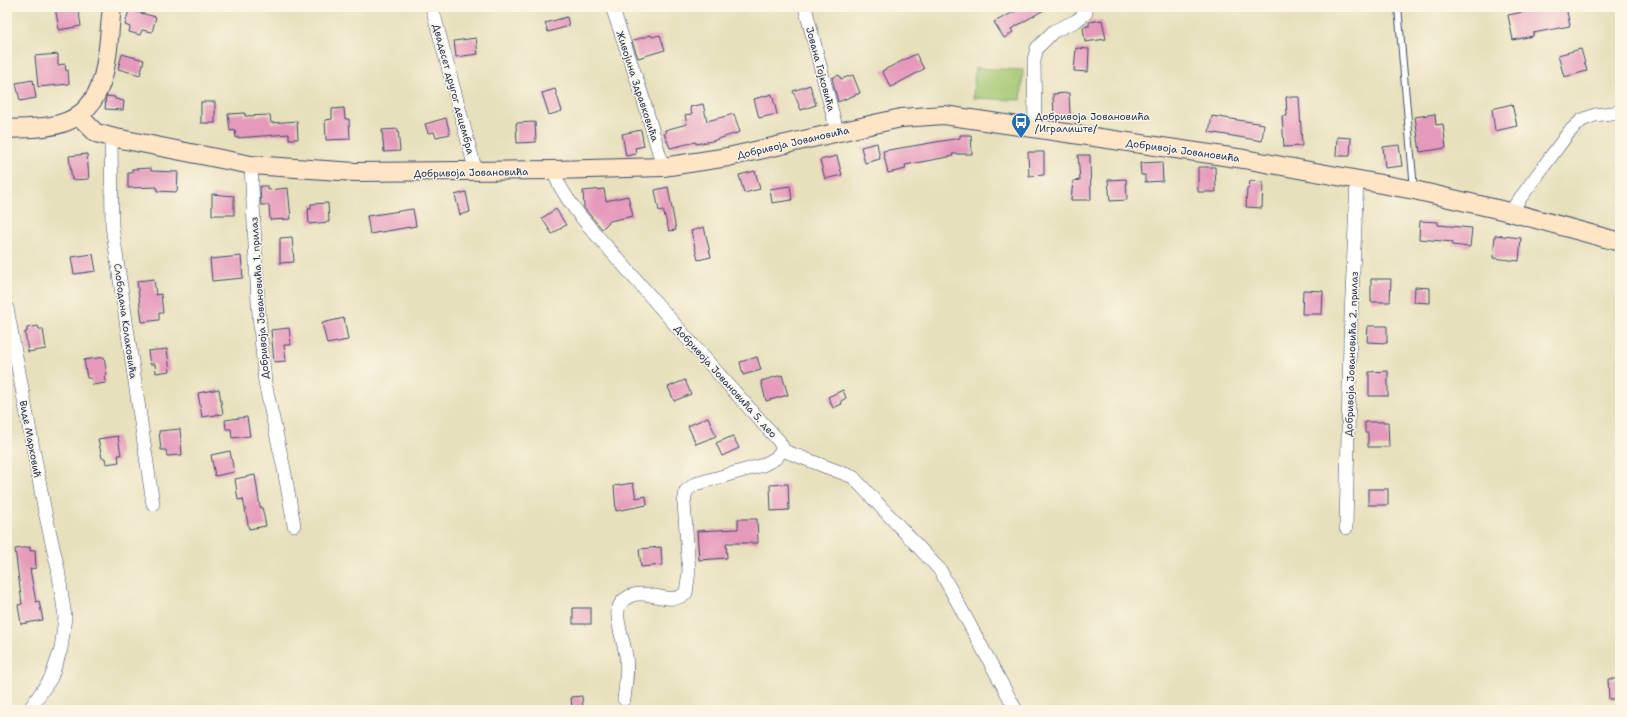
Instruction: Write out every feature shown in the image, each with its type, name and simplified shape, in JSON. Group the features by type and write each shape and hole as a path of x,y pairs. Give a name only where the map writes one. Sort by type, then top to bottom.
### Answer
{"street":[{"path":"7,129 57,124 78,115 88,107 102,82 112,7"},
{"name":"Двадесет другог децембра","path":"432,7 476,172"},
{"name":"Живојина Здравковића","path":"612,7 645,102 663,166"},
{"name":"Јована Гојковића","path":"805,7 837,131"},
{"path":"1035,128 1034,60 1037,48 1054,31 1076,21 1086,13 1086,7"},
{"path":"1510,212 1569,132 1582,120 1595,114 1620,112"},
{"name":"Добривоја Јовановића","path":"78,115 96,133 111,137 251,165 355,172 476,172 663,166 728,157 837,131 901,118 931,115 975,119 1244,159 1414,190 1510,212 1620,242"},
{"name":"Слободана Колаковића","path":"111,137 112,226 153,504"},
{"name":"Добривоја Јовановића 1. прилаз","path":"251,165 258,304 265,383 284,469 294,525"},
{"name":"Добривоја Јовановића 5. део","path":"553,170 558,185 596,233 779,441 782,450 776,458 768,463 695,484 686,491 684,503 688,571 686,593 675,599 642,594 632,595 624,599 619,606 619,624 626,658 624,699"},
{"name":"Добривоја Јовановића 2. прилаз","path":"1346,528 1350,340 1357,180"},
{"name":"Виде Марковић","path":"7,308 45,512 58,569 65,617 61,649 51,678 29,710"},
{"path":"782,450 853,477 940,570 1016,710"}],"lane":[{"path":"1398,7 1414,190"}],"green space":[{"path":"975,68 1023,70 1021,100 973,98"}],"building":[{"path":"55,7 78,7 81,26 59,30"},
{"path":"1024,7 1049,7 1011,29 1013,32 1004,38 994,22"},
{"path":"1527,7 1566,7 1570,26 1533,33 1533,36 1513,40 1508,15 1528,11"},
{"path":"129,10 156,17 152,32 142,30 140,35 129,32 130,27 125,25"},
{"path":"567,17 569,26 548,32 545,23"},
{"path":"1102,20 1106,39 1085,42 1083,27 1089,26 1089,22"},
{"path":"651,35 652,37 660,35 665,50 638,58 632,41"},
{"path":"476,38 478,54 456,57 454,41"},
{"path":"1076,48 1089,49 1088,72 1074,71"},
{"path":"1581,49 1587,71 1564,77 1558,55"},
{"path":"58,54 58,65 65,64 66,71 68,70 69,84 38,87 35,56"},
{"path":"122,54 144,60 140,75 118,69"},
{"path":"916,54 924,69 891,87 882,71"},
{"path":"839,75 841,79 853,75 860,93 838,102 832,78"},
{"path":"33,80 36,98 20,101 16,83"},
{"path":"810,85 816,105 801,110 793,91"},
{"path":"555,89 562,111 549,115 542,93"},
{"path":"1069,93 1070,115 1054,116 1053,94"},
{"path":"772,94 777,114 759,118 754,99"},
{"path":"106,96 115,97 115,99 124,101 123,110 105,109"},
{"path":"1286,97 1299,97 1302,146 1284,147 1282,116 1287,116"},
{"path":"201,102 215,102 215,123 201,123"},
{"path":"703,104 707,121 734,114 740,132 712,141 696,144 696,142 670,148 664,133 666,133 665,130 687,124 685,115 692,114 690,107"},
{"path":"1512,104 1517,126 1495,131 1492,109"},
{"path":"344,108 345,119 349,119 350,139 326,140 325,120 332,119 332,109"},
{"path":"245,113 245,116 270,115 271,123 297,121 298,139 289,139 289,134 236,138 235,130 230,131 228,114"},
{"path":"1435,114 1436,125 1443,124 1446,148 1420,152 1415,117"},
{"path":"1212,116 1264,124 1262,141 1209,132"},
{"path":"446,118 450,134 436,137 434,132 428,133 425,124"},
{"path":"535,122 536,142 517,143 516,123"},
{"path":"398,129 400,151 384,152 382,130"},
{"path":"641,130 644,146 635,148 636,154 626,156 622,134"},
{"path":"960,135 971,135 972,154 952,154 953,156 905,165 906,169 888,173 883,151 960,138"},
{"path":"1337,137 1351,138 1350,156 1336,156"},
{"path":"877,143 880,159 865,163 861,147"},
{"path":"1399,145 1402,166 1385,168 1383,147"},
{"path":"1028,152 1044,152 1044,175 1029,176"},
{"path":"87,154 89,179 72,180 69,156"},
{"path":"1078,155 1090,155 1091,200 1071,200 1073,181 1080,180"},
{"path":"837,156 842,175 825,179 820,160"},
{"path":"1162,162 1163,181 1145,182 1145,175 1141,175 1140,163"},
{"path":"1198,167 1215,167 1216,192 1198,192"},
{"path":"151,168 151,171 178,172 177,192 157,191 157,187 128,188 128,173 132,173 132,169"},
{"path":"755,171 760,189 744,193 739,175"},
{"path":"1126,179 1127,200 1110,201 1108,180"},
{"path":"1250,181 1263,182 1262,208 1246,207 1247,188 1249,188"},
{"path":"260,186 268,186 268,190 288,188 291,219 270,220 269,205 261,205"},
{"path":"790,186 792,200 772,203 770,189"},
{"path":"668,187 676,230 669,231 663,210 659,211 655,190"},
{"path":"604,189 606,201 628,196 633,216 610,221 602,229 584,208 583,191"},
{"path":"466,192 470,212 460,215 455,195"},
{"path":"212,194 234,196 234,215 212,215"},
{"path":"328,203 329,222 309,224 308,209 311,209 311,204"},
{"path":"413,209 416,226 370,234 367,216"},
{"path":"556,209 566,225 552,234 542,218"},
{"path":"1420,221 1438,222 1438,225 1472,228 1470,247 1452,245 1453,242 1419,239"},
{"path":"704,227 711,257 698,260 691,231"},
{"path":"1495,235 1521,238 1519,261 1493,258"},
{"path":"292,237 294,262 280,263 280,238"},
{"path":"93,254 96,271 74,274 71,257"},
{"path":"241,256 243,278 212,281 210,259"},
{"path":"154,279 156,295 161,294 163,313 159,313 159,320 142,322 137,281"},
{"path":"1371,279 1391,279 1390,302 1371,302"},
{"path":"1415,287 1430,288 1430,303 1414,302"},
{"path":"1303,290 1323,291 1322,314 1302,314"},
{"path":"344,318 348,340 327,344 322,323"},
{"path":"38,326 39,329 43,329 46,349 28,352 25,332 27,332 27,328"},
{"path":"1368,326 1387,326 1387,343 1367,342"},
{"path":"289,328 291,345 284,345 286,361 274,362 271,330"},
{"path":"167,349 170,371 156,373 155,364 150,364 148,351"},
{"path":"104,357 107,375 105,375 106,383 92,385 91,378 87,378 84,360"},
{"path":"757,357 761,370 743,375 740,362"},
{"path":"1388,371 1388,396 1369,396 1369,372"},
{"path":"782,375 788,395 766,401 761,381"},
{"path":"685,380 691,394 674,401 668,387"},
{"path":"219,389 223,414 202,417 198,393"},
{"path":"843,390 846,398 841,401 842,404 833,408 828,397"},
{"path":"247,417 250,436 232,438 231,429 226,429 225,420"},
{"path":"708,417 716,436 696,444 688,426"},
{"path":"1365,422 1388,422 1389,447 1368,447 1368,433 1365,433"},
{"path":"180,429 182,455 167,456 166,450 161,450 159,431"},
{"path":"118,436 121,455 118,455 119,462 106,464 105,458 102,458 98,439"},
{"path":"733,436 739,448 722,456 716,443"},
{"path":"230,451 234,472 215,476 211,455"},
{"path":"255,475 260,507 262,507 266,526 249,529 243,499 238,500 235,479"},
{"path":"633,483 636,498 646,496 647,505 616,511 614,486"},
{"path":"788,484 789,510 771,511 770,485"},
{"path":"1368,489 1388,489 1388,505 1368,505"},
{"path":"738,519 757,519 758,543 726,543 727,558 699,560 697,531 738,529"},
{"path":"30,547 30,551 35,550 36,568 30,569 36,602 39,601 43,620 21,624 18,605 22,604 15,549"},
{"path":"661,547 662,565 641,567 639,549"},
{"path":"573,608 591,608 591,624 573,624"},
{"path":"1608,679 1620,679 1620,699 1609,699"},
{"path":"582,696 583,710 572,710 571,697"}],"place":[{"name":"Добривоја Јовановића /Игралиште/","path":"1021,139"}]}
